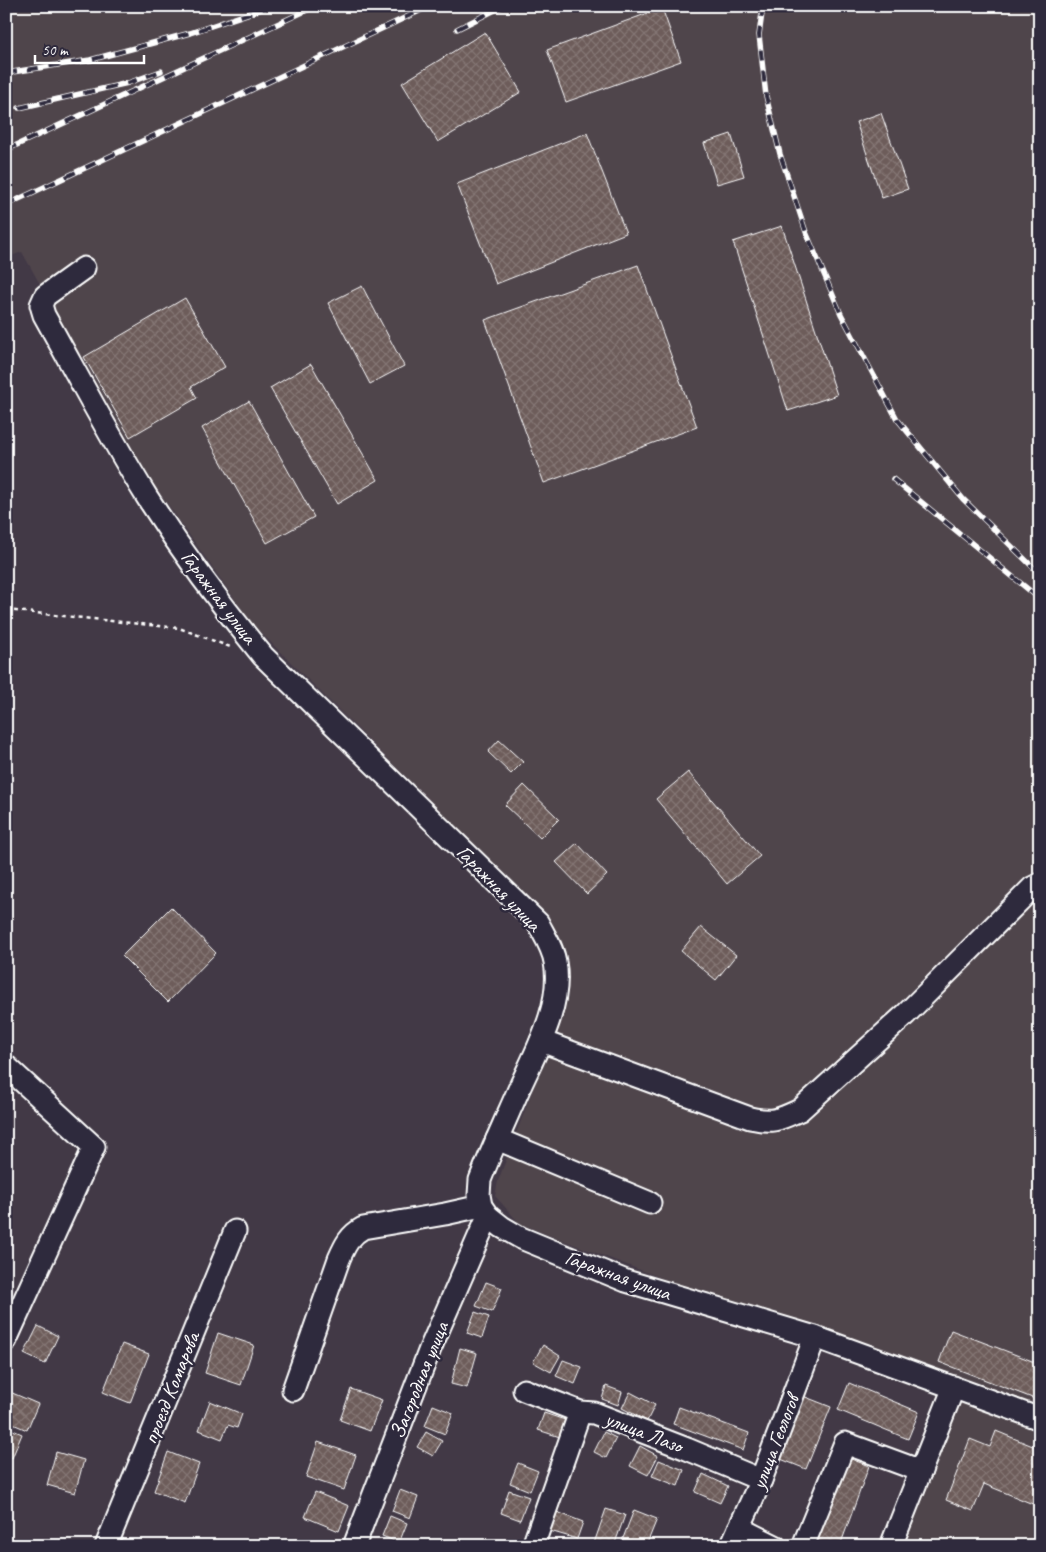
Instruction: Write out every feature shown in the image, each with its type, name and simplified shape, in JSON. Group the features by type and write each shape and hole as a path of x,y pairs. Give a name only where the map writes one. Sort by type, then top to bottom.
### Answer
{"street":[{"name":"Гаражная улица","path":"84,268 45,296 41,305 44,315 147,496 196,568 263,656 538,923 549,944 555,961 556,980 553,1005 541,1041 480,1180 479,1195 484,1211 502,1227 520,1238 626,1281 814,1337 1040,1419"},
{"path":"541,1041 750,1118 768,1122 784,1118 800,1110 906,1014 1032,888 1040,884"},
{"path":"6,1066 94,1147 6,1340"},
{"path":"497,1139 650,1203"},
{"path":"292,1390 339,1259 346,1243 354,1233 363,1228 445,1214 484,1211"},
{"name":"Загородная улица","path":"354,1546 484,1211"},
{"name":"проезд Комарова","path":"106,1546 235,1231"},
{"name":"улица Геологов","path":"735,1537 761,1480 814,1337"},
{"path":"891,1546 954,1387"},
{"name":"улица Лазо","path":"524,1390 580,1412 594,1413 687,1448 761,1480"},
{"path":"533,1546 580,1412"},
{"path":"803,1546 846,1443 921,1471"},
{"path":"735,1537 775,1546"}],"path":[{"path":"6,610 179,628 235,649"}],"shaded area":[{"path":"6,6 1040,6 1040,1546 903,1546 958,1400 815,1337 520,1224 495,1196 498,1181 568,997 567,961 551,921 253,625 144,471 22,252 6,258"}],"building":[{"path":"662,8 681,61 566,102 547,50"},
{"path":"485,32 521,92 438,142 402,83"},
{"path":"881,113 908,189 882,198 856,122"},
{"path":"587,133 626,233 496,284 457,184"},
{"path":"731,134 744,176 717,184 704,143"},
{"path":"782,226 837,395 788,411 733,242"},
{"path":"638,265 697,427 544,483 485,320"},
{"path":"362,286 404,366 370,384 328,303"},
{"path":"185,298 225,367 191,387 197,398 130,437 84,357"},
{"path":"311,364 378,480 337,504 270,388"},
{"path":"249,401 314,517 267,543 202,428"},
{"path":"499,740 523,762 511,774 488,752"},
{"path":"688,772 760,856 727,884 656,799"},
{"path":"524,785 559,819 540,838 505,805"},
{"path":"577,843 607,875 587,894 556,862"},
{"path":"171,907 216,953 168,1002 122,956"},
{"path":"701,927 736,955 716,980 681,951"},
{"path":"486,1282 502,1288 492,1312 476,1306"},
{"path":"475,1312 489,1317 482,1338 467,1333"},
{"path":"38,1326 58,1336 45,1364 24,1354"},
{"path":"951,1330 1040,1364 1040,1401 939,1362"},
{"path":"218,1333 254,1345 241,1385 205,1373"},
{"path":"122,1344 149,1354 130,1403 103,1392"},
{"path":"543,1345 560,1356 551,1372 533,1362"},
{"path":"460,1348 477,1353 467,1388 451,1384"},
{"path":"563,1360 582,1367 575,1384 556,1376"},
{"path":"849,1383 919,1412 908,1439 838,1410"},
{"path":"606,1386 622,1392 618,1405 602,1399"},
{"path":"351,1389 382,1400 370,1431 340,1420"},
{"path":"10,1392 38,1404 27,1430 6,1421 6,1400"},
{"path":"630,1392 655,1405 647,1421 622,1408"},
{"path":"803,1396 831,1407 806,1469 778,1458"},
{"path":"210,1401 242,1414 237,1428 228,1425 222,1439 199,1430"},
{"path":"433,1405 453,1413 445,1434 425,1426"},
{"path":"679,1407 749,1433 743,1450 673,1424"},
{"path":"544,1413 565,1420 560,1437 538,1430"},
{"path":"6,1427 22,1434 12,1458 6,1455"},
{"path":"996,1431 1040,1449 1040,1507 984,1484 973,1511 946,1500 970,1439 990,1447"},
{"path":"426,1432 442,1441 433,1456 417,1447"},
{"path":"604,1432 616,1438 606,1458 594,1452"},
{"path":"318,1442 356,1455 344,1490 306,1477"},
{"path":"640,1446 658,1456 648,1475 630,1466"},
{"path":"56,1452 84,1460 75,1493 47,1485"},
{"path":"168,1452 199,1464 185,1503 154,1491"},
{"path":"846,1457 869,1466 840,1546 813,1546"},
{"path":"659,1460 684,1470 678,1486 652,1476"},
{"path":"518,1463 538,1471 530,1491 510,1483"},
{"path":"703,1474 728,1486 720,1503 695,1492"},
{"path":"400,1490 418,1497 410,1518 392,1511"},
{"path":"509,1490 529,1497 520,1520 501,1513"},
{"path":"315,1492 349,1506 339,1531 305,1517"},
{"path":"606,1509 625,1515 614,1546 593,1546"},
{"path":"634,1510 657,1519 646,1546 620,1546"},
{"path":"557,1512 583,1522 577,1539 550,1531"},
{"path":"390,1516 407,1523 399,1543 382,1536"}],"railway":[{"path":"6,73 90,60 190,33 271,6"},
{"path":"6,150 316,6"},
{"path":"6,205 430,6"},
{"path":"457,29 503,6"},
{"path":"763,6 759,35 766,96 780,154 806,232 841,314 897,419 963,499 1040,574"},
{"path":"19,108 128,83 161,71"},
{"path":"893,479 1040,599"}]}
